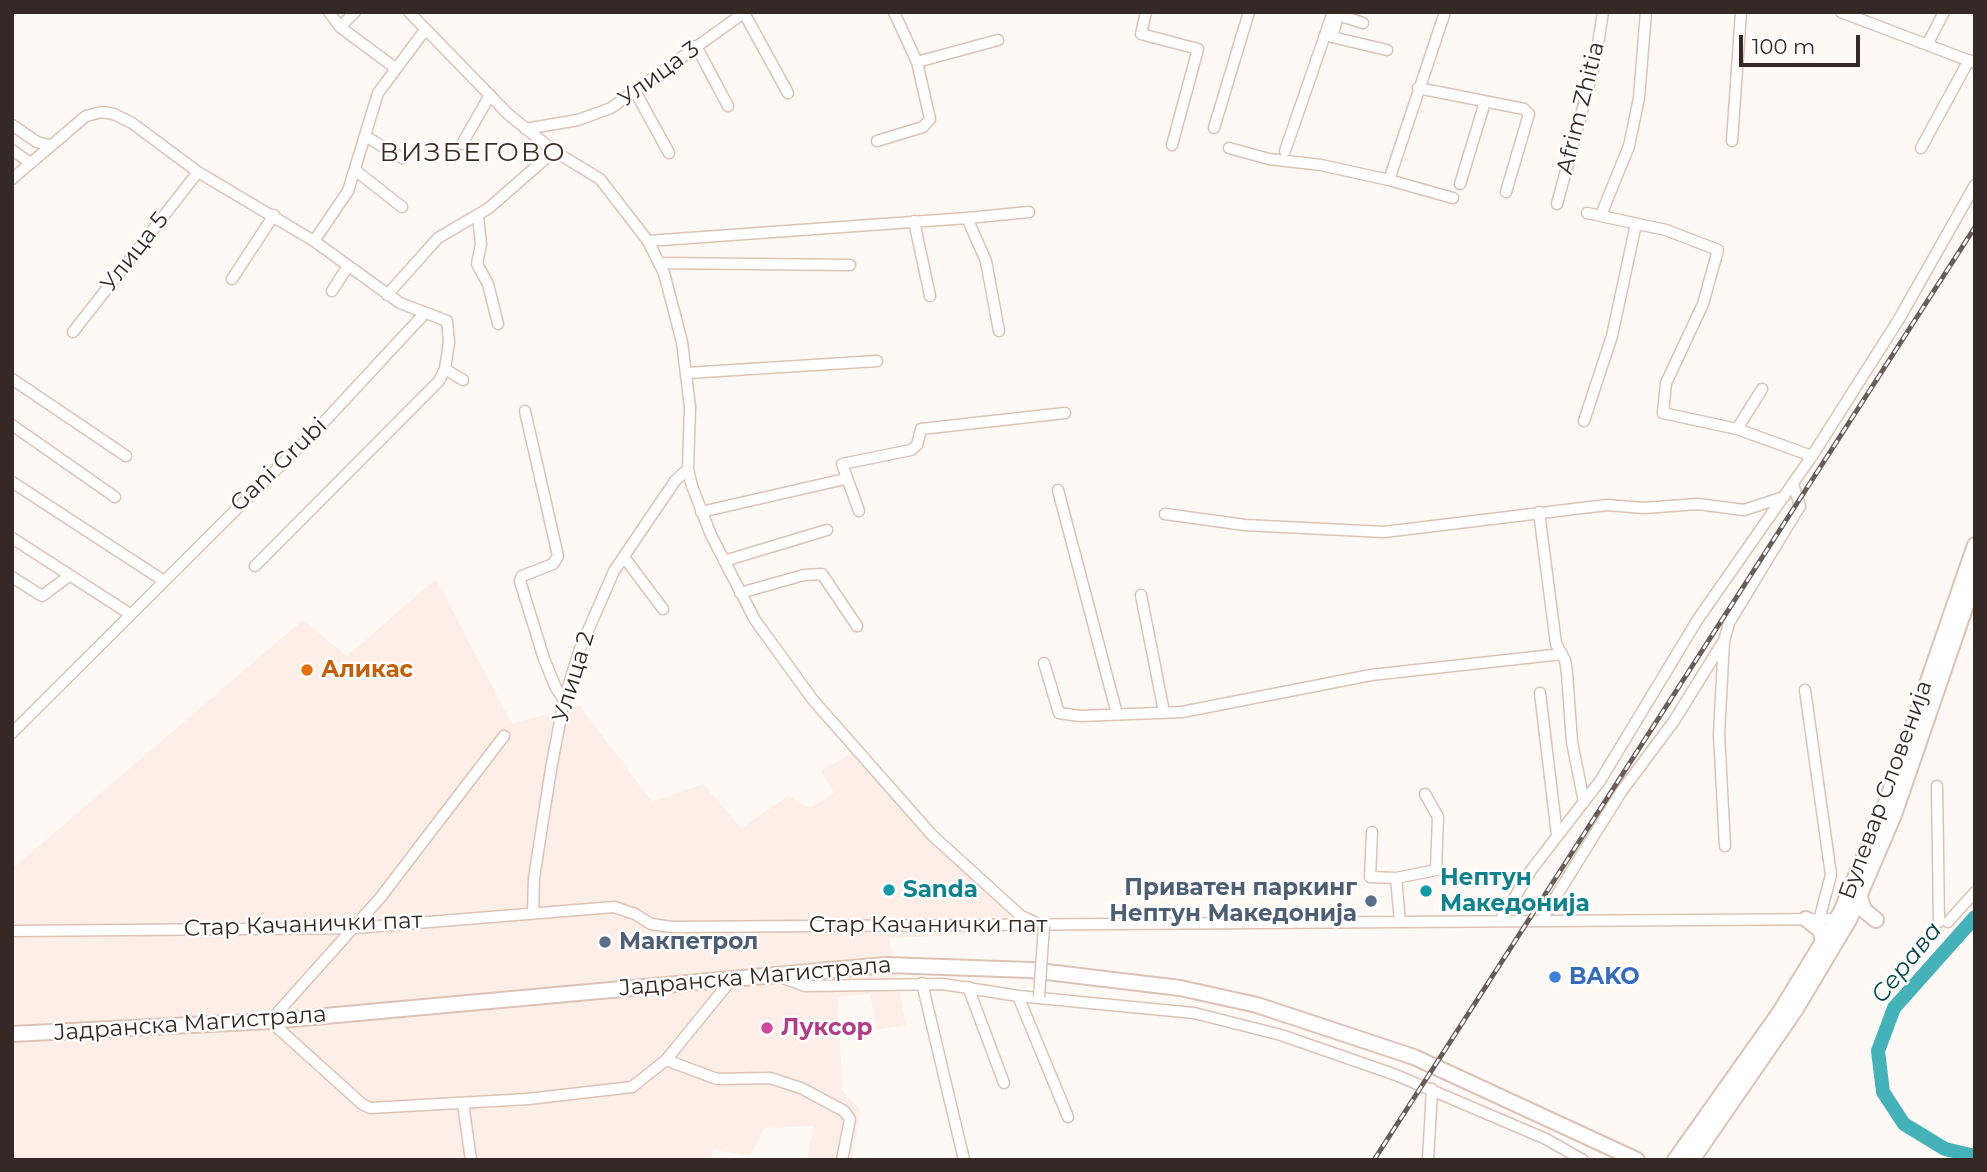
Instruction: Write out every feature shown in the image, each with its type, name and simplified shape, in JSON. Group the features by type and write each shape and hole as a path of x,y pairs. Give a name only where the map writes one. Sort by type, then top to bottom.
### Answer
{"street":[{"path":"329,12 340,27 394,66"},
{"path":"340,27 355,12"},
{"path":"409,12 525,129 554,151 600,179 648,241 673,300 687,373 690,407 688,469 701,512 740,593 776,650 813,699 932,835 1021,916 1044,926 1039,996"},
{"path":"877,141 929,123 930,111 917,62 894,12"},
{"path":"1146,12 1141,34 1198,49 1172,145"},
{"path":"1214,128 1249,12"},
{"path":"1389,180 1445,12"},
{"name":"Afrim Zhitia","path":"1557,204 1595,62 1603,12"},
{"path":"1601,215 1629,146 1639,98 1646,12"},
{"path":"1732,141 1741,12"},
{"path":"1840,12 1972,61 1921,148"},
{"path":"1928,43 1944,12"},
{"path":"745,13 788,93"},
{"name":"Улица 3","path":"525,129 591,116 636,93 696,46 745,13"},
{"path":"1337,13 1363,23"},
{"path":"1337,13 1332,37 1387,50"},
{"path":"1285,151 1337,13"},
{"path":"314,241 348,191 370,110 394,66 425,30"},
{"path":"917,62 998,40"},
{"path":"696,46 728,106"},
{"path":"1418,88 1524,109 1529,114 1506,192"},
{"path":"636,93 670,153"},
{"path":"462,144 490,96"},
{"path":"1460,184 1485,102"},
{"path":"12,179 86,116 102,112 114,114 132,123 198,172 314,241 387,295 447,321 445,369 433,388 255,566"},
{"path":"12,125 37,142 49,145"},
{"path":"365,136 402,158"},
{"path":"1229,148 1269,159 1321,165 1389,180 1453,198"},
{"path":"12,149 29,162"},
{"path":"387,295 438,238 458,224 478,217 554,151"},
{"path":"355,170 402,207"},
{"name":"Улица 5","path":"73,332 198,172"},
{"path":"1500,921 1557,835 1600,781 1698,619 1812,456 1899,319 1975,185"},
{"path":"648,241 1029,212"},
{"path":"1587,213 1674,232 1718,250 1712,281 1675,358 1661,407 1662,413 1707,420 1812,456"},
{"path":"232,279 274,215"},
{"path":"478,217 481,244 477,264 488,284 498,324"},
{"path":"967,218 986,261 999,331"},
{"path":"914,222 930,296"},
{"path":"1584,421 1612,336 1636,224"},
{"path":"659,263 850,265"},
{"path":"332,291 348,266"},
{"name":"Gani Grubi","path":"12,733 324,422 425,313"},
{"path":"687,373 877,361"},
{"path":"445,369 463,380"},
{"path":"12,379 126,456"},
{"path":"1737,429 1762,388"},
{"path":"524,411 558,556 553,564 523,576 520,581 544,659 564,700"},
{"path":"859,511 845,479 842,464 911,450 917,445 920,429 1065,413"},
{"path":"12,425 116,497"},
{"name":"Улица 2","path":"533,913 541,832 564,700 597,605 624,557 675,481 688,469"},
{"path":"701,512 845,479"},
{"path":"12,482 164,581"},
{"path":"1725,846 1719,734 1724,641 1729,623 1800,506 1793,484"},
{"path":"1058,490 1117,714"},
{"path":"1165,514 1245,525 1384,532 1607,505 1643,508 1698,504 1744,510 1784,496"},
{"path":"1539,512 1556,644 1567,673 1572,742 1584,802"},
{"path":"724,561 827,530"},
{"path":"12,538 130,614"},
{"name":"Булевар Словенија","path":"1692,1160 1796,1009 1843,920 1975,545"},
{"path":"624,557 663,609"},
{"path":"740,593 804,575 822,574 857,626"},
{"path":"12,577 42,596 69,576"},
{"name":"Булевар Словенија","path":"1675,1160 1780,1012 1824,944 1860,898 1894,815 1975,579"},
{"path":"1141,595 1164,712"},
{"path":"1542,919 1621,792 1674,721 1724,641"},
{"path":"1044,663 1059,713 1117,714 1164,712 1286,694 1371,675 1562,654"},
{"path":"1805,690 1830,875 1813,920 1821,930 1824,944"},
{"path":"1540,693 1557,835"},
{"path":"504,736 355,929 270,1021 362,1104 370,1108 463,1103 632,1087 666,1060 733,978"},
{"path":"1937,786 1943,922 1975,892"},
{"path":"1372,832 1370,877 1396,878 1436,870 1438,817 1425,794"},
{"path":"1396,878 1400,922"},
{"path":"1860,898 1864,910 1877,920"},
{"name":"Стар Качанички пат","path":"12,931 355,929 614,907 635,914 651,924 672,927 782,924 1044,926 1542,919 1843,920"},
{"name":"Јадранска Магистрала","path":"12,1034 270,1021 886,965 965,967 1030,970 1180,988 1257,1005 1413,1057 1481,1087"},
{"path":"774,975 805,986 922,983 968,987 1018,996 1159,1007 1237,1023 1336,1052 1432,1089 1546,1139 1583,1160"},
{"path":"922,983 964,1160"},
{"path":"968,987 1004,1083"},
{"path":"1018,996 1068,1117"},
{"path":"1698,1160 1796,1009"},
{"path":"666,1060 718,1079 770,1078 800,1088 844,1111 850,1119 842,1160"},
{"path":"1481,1087 1613,1160"},
{"path":"1481,1087 1637,1160"},
{"path":"1428,1160 1432,1089"},
{"path":"463,1103 471,1160"},
{"path":"1666,1160 1693,1131"}],"shaded area":[{"path":"436,579 512,724 579,705 652,802 703,784 741,828 788,796 810,808 834,793 821,770 853,753 938,845 1019,921 1005,933 889,938 906,1025 877,1030 870,994 838,997 842,1090 860,1110 852,1160 807,1160 813,1126 765,1128 750,1156 713,1149 711,1160 12,1160 12,869 303,620 347,656"}],"waterway":[{"name":"Серава","path":"1975,917 1894,1008 1878,1051 1883,1092 1904,1124 1945,1149 1975,1156"}],"railway":[{"path":"1374,1160 1975,227"}],"place":[{"name":"Аликас","path":"307,670"},
{"name":"Sanda","path":"889,890"},
{"name":"Нептун Македонија","path":"1426,891"},
{"name":"Приватен паркинг Нептун Македонија","path":"1371,901"},
{"name":"Макпетрол","path":"605,942"},
{"name":"BAKO","path":"1555,977"},
{"name":"Луксор","path":"767,1028"}],"district":[{"name":"ВИЗБЕГОВО","path":"473,153"}]}
